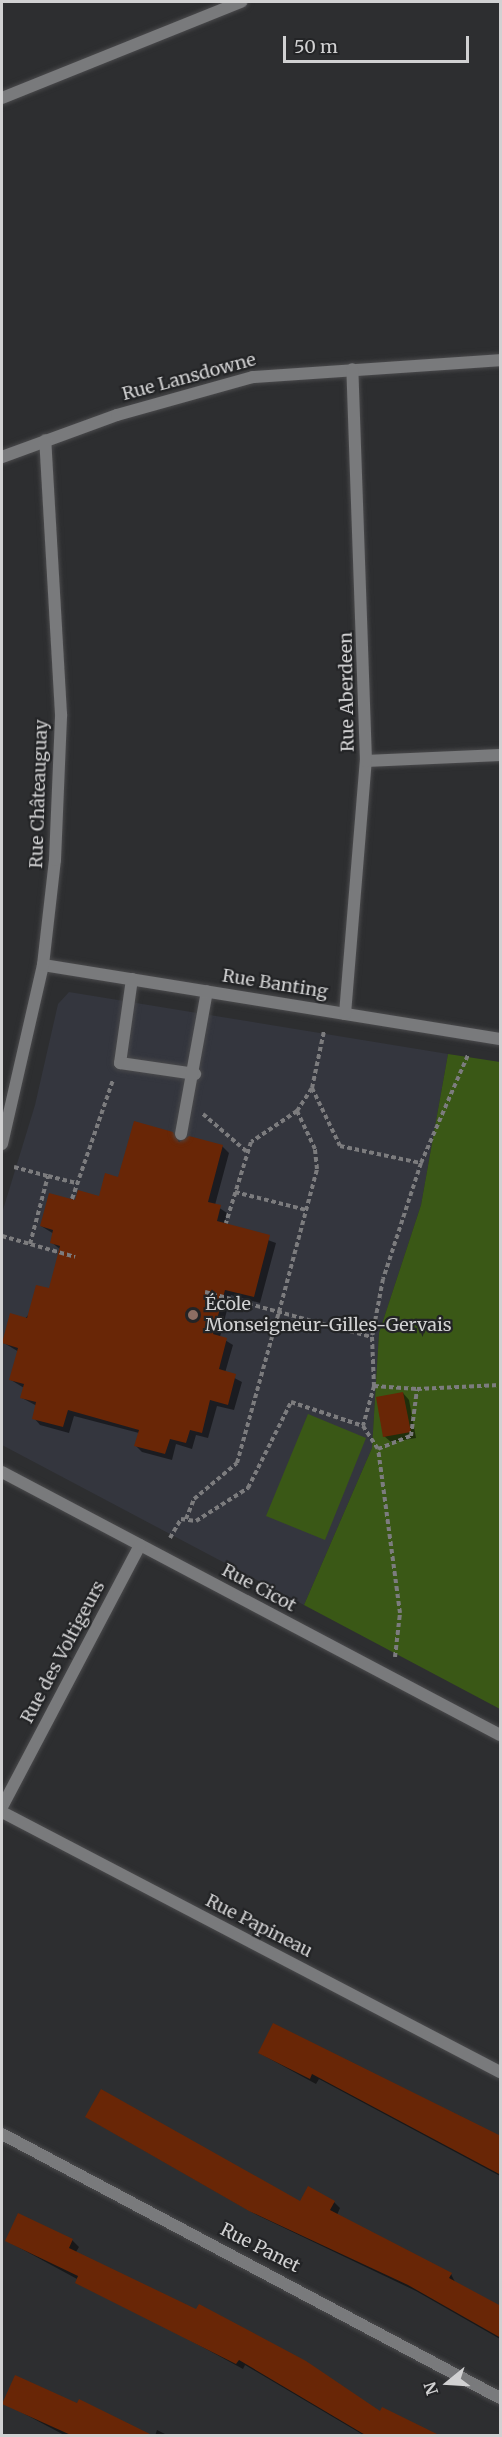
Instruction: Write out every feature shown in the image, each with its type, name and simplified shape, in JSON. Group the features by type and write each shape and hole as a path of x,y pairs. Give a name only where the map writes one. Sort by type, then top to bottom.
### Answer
{"street":[{"path":"2,98 241,2"},
{"name":"Rue Lansdowne","path":"2,457 45,440 237,381 352,369 501,360"},
{"name":"Rue Aberdeen","path":"345,1014 366,761 352,369"},
{"name":"Rue Châteauguay","path":"2,1144 43,964 56,860 61,714 45,440"},
{"path":"366,761 501,755"},
{"name":"Rue Banting","path":"43,964 501,1039"},
{"path":"132,979 120,1063 195,1074"},
{"path":"181,1134 189,1111 207,991"},
{"name":"Rue Cicot","path":"2,1472 501,1735"},
{"name":"Rue des Voltigeurs","path":"2,1807 140,1545"},
{"name":"Rue Papineau","path":"2,1812 501,2072"},
{"name":"Rue Panet","path":"2,2134 501,2398"}],"path":[{"path":"226,1223 246,1151 297,1111 312,1088 324,1031"},
{"path":"363,1426 374,1386 372,1337 383,1279 421,1163 468,1054"},
{"path":"72,1199 120,1063"},
{"path":"312,1088 340,1146 421,1163"},
{"path":"189,1111 202,1113 246,1151"},
{"path":"170,1538 186,1519 194,1499 237,1463 318,1160 297,1111"},
{"path":"14,1167 77,1183"},
{"path":"30,1244 48,1176"},
{"path":"235,1192 306,1210"},
{"path":"2,1236 75,1257"},
{"path":"205,1292 372,1337"},
{"path":"374,1386 417,1389 501,1385"},
{"path":"378,1449 411,1436 417,1389"},
{"path":"186,1519 196,1521 248,1488 291,1402 363,1426 378,1449 400,1613 395,1657"}],"shaded area":[{"name":"École Monseigneur-Gilles-Gervais","path":"69,992 448,1054 421,1205 379,1333 372,1448 304,1605 2,1445 2,1213 35,1105 58,1004"}],"green space":[{"path":"448,1054 500,1062 500,1709 304,1605 372,1448 379,1333 421,1205"},
{"path":"308,1414 366,1438 325,1540 266,1516"}],"building":[{"path":"134,1121 173,1132 179,1142 189,1136 223,1145 208,1202 221,1205 217,1221 270,1235 254,1297 225,1290 213,1334 227,1338 219,1369 236,1374 228,1405 210,1400 202,1433 190,1430 186,1443 170,1439 165,1454 134,1446 139,1430 68,1410 63,1427 32,1419 36,1402 20,1398 24,1384 9,1380 18,1348 2,1343 10,1313 27,1318 36,1285 49,1288 60,1246 50,1243 53,1230 40,1226 49,1193 75,1200 78,1190 99,1196 105,1173 118,1177"},
{"path":"403,1392 411,1432 383,1437 376,1397"},
{"path":"273,2023 501,2136 501,2175 312,2074 310,2079 258,2053"},
{"path":"101,2089 300,2201 308,2186 335,2201 330,2210 452,2273 449,2278 501,2306 501,2338 408,2285 249,2211 85,2117"},
{"path":"18,2213 73,2239 69,2248 196,2309 199,2304 306,2361 380,2411 382,2407 441,2436 367,2436 239,2360 236,2364 75,2283 78,2276 5,2241"},
{"path":"15,2375 77,2403 79,2399 154,2436 73,2436 2,2404"}],"place":[{"name":"École Monseigneur-Gilles-Gervais","path":"193,1315"}]}
